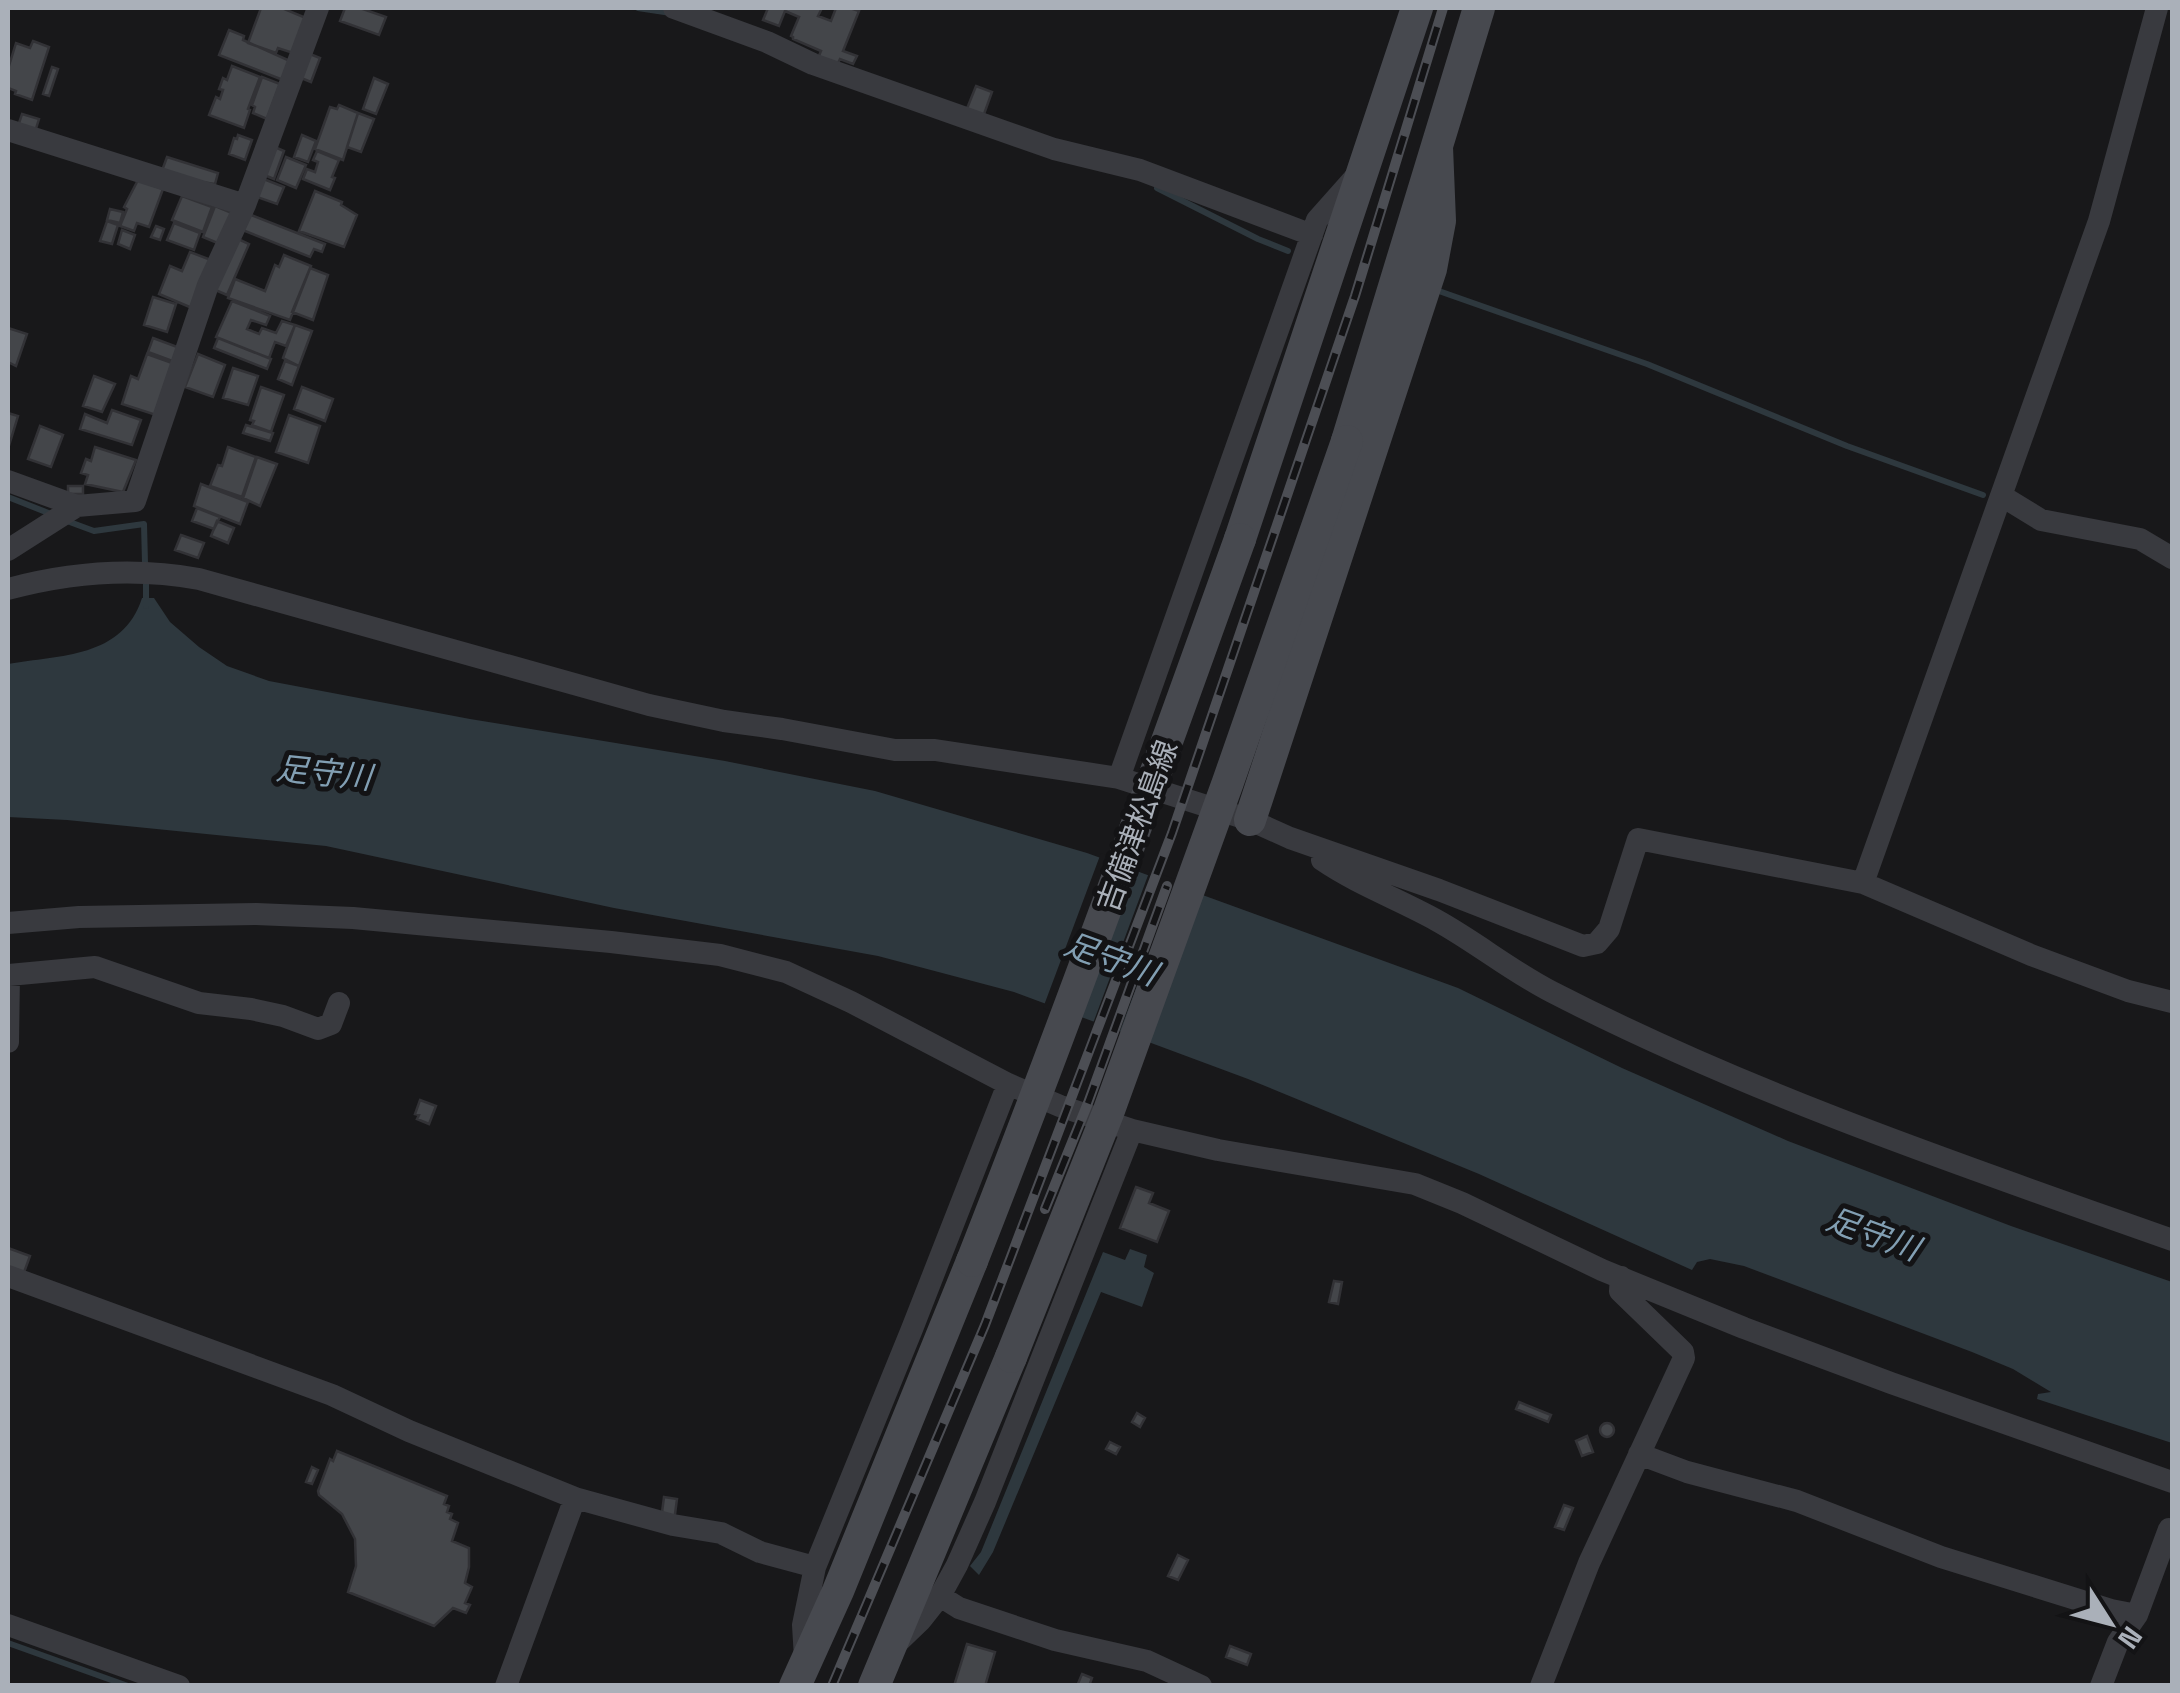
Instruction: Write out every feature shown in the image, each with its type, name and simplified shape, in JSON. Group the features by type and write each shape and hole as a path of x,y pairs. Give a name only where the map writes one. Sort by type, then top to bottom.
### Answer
{"main road":[{"name":"吉備津松島線","path":"800,1674 838,1592 972,1261 1115,886 1240,538 1418,8"},
{"path":"874,1686 1011,1358 1128,1058 1228,782 1347,441 1479,8"},
{"path":"1250,820 1432,270 1440,221 1436,147"}],"street":[{"path":"8,550 66,513 134,501 208,285 245,205 318,8"},
{"path":"674,8 703,12 813,64 1054,149 1140,170 1312,235"},
{"path":"1863,883 2098,221 2156,8"},
{"path":"8,130 245,205"},
{"path":"1119,778 1317,220 1366,164"},
{"path":"8,481 66,513"},
{"path":"2002,496 2041,520 2140,539 2172,558"},
{"path":"8,589 79,574 170,574 218,584 649,705 895,750 936,750 1119,778 1250,820 1583,946 1598,943 1609,929 1638,839 1863,883 2031,955 2128,991 2172,1002"},
{"path":"1290,838 1333,868 1437,920 1522,976 1663,1045 1758,1087 1998,1179 2172,1240"},
{"path":"8,923 79,917 256,914 353,918 720,955 786,972 1008,1084 1060,1106 1132,1130 1218,1150 1414,1184 1744,1328 2172,1482"},
{"path":"8,1042 9,975 96,967 199,1003 267,1012 318,1029 331,1024 339,1002"},
{"path":"800,1674 803,1625 815,1568 1008,1084"},
{"path":"890,1648 940,1596 985,1502 1132,1130"},
{"path":"8,1276 332,1395 409,1431 575,1498 721,1534 760,1552 815,1568"},
{"path":"1541,1686 1589,1563 1684,1358 1683,1352 1620,1290 1622,1277"},
{"path":"1639,1454 1688,1472 1796,1501 1941,1557 2137,1615"},
{"path":"506,1686 575,1498"},
{"path":"2101,1686 2118,1642 2137,1615 2168,1530 2172,1530"},
{"path":"940,1596 960,1608 1055,1640 1148,1661 1201,1686"},
{"path":"8,1625 178,1686"}],"water":[{"name":"足守川","path":"142,598 154,598 170,622 227,666 269,681 875,791 1087,853 1458,988 1622,1068 1788,1141 2172,1282 2172,1443 2037,1399 2038,1394 2051,1392 2013,1369 1744,1266 1710,1259 1697,1262 1692,1270 1479,1174 1248,1079 1014,992 878,956 614,908 326,846 8,817 8,664 68,655 105,643 133,618"},
{"path":"1130,1249 1147,1255 1144,1267 1154,1273 1142,1307 1101,1292 993,1552 979,1575 970,1566 981,1552 1103,1252 1125,1260"}],"pier":[{"path":"1101,853 1136,865 1077,1021 1043,1008"},
{"path":"1150,870 1177,880 1118,1036 1092,1026"}],"building":[{"path":"261,8 284,8 306,18 293,53 278,48 276,53 248,43"},
{"path":"345,8 360,8 386,17 379,35 340,21"},
{"path":"768,8 822,8 818,16 831,21 836,8 859,11 843,51 857,56 853,64 840,59 837,65 818,58 821,51 791,36 799,17 785,11 779,26 763,20"},
{"path":"229,30 290,61 283,80 219,55"},
{"path":"33,41 49,47 32,100 8,88 8,69 16,43 30,48"},
{"path":"305,52 320,58 311,82 296,76"},
{"path":"232,66 260,77 244,128 209,115 216,97 220,99 223,78 227,80"},
{"path":"52,67 58,69 49,96 43,94"},
{"path":"262,77 280,84 267,119 253,113 252,105"},
{"path":"374,78 388,84 376,114 363,109"},
{"path":"976,86 992,92 983,117 966,111"},
{"path":"339,105 358,113 343,160 315,149 330,107 337,109"},
{"path":"358,113 374,119 361,152 347,147"},
{"path":"22,114 39,119 34,135 17,129"},
{"path":"238,135 252,140 245,160 229,154"},
{"path":"302,135 316,141 308,162 294,157"},
{"path":"270,145 284,151 274,179 259,173"},
{"path":"317,151 339,160 330,190 303,179 307,169 315,172 318,162 313,160"},
{"path":"167,157 218,173 215,184 160,176"},
{"path":"286,157 306,165 296,188 277,180"},
{"path":"261,178 284,187 277,204 254,196"},
{"path":"138,180 163,189 149,227 137,223 134,231 120,226 127,209 124,207"},
{"path":"315,191 342,202 357,215 344,247 299,231"},
{"path":"182,196 212,207 203,232 172,220"},
{"path":"215,206 232,213 220,244 203,237"},
{"path":"110,209 123,212 120,223 107,220"},
{"path":"246,213 325,244 322,252 314,249 310,257 240,229"},
{"path":"107,221 118,225 112,244 100,241"},
{"path":"174,223 200,233 194,250 167,240"},
{"path":"156,226 164,229 160,240 151,237"},
{"path":"122,230 135,235 130,249 118,244"},
{"path":"236,238 249,244 227,295 213,289"},
{"path":"190,252 211,260 192,308 159,294 170,266 182,271"},
{"path":"284,255 311,266 290,320 228,298 235,279 265,291 275,265 279,267"},
{"path":"310,268 328,275 313,320 292,312"},
{"path":"153,297 176,304 167,332 144,325"},
{"path":"232,301 270,316 266,325 251,320 247,329 259,334 262,328 276,333 282,321 295,325 286,346 275,342 269,358 216,337"},
{"path":"295,325 312,331 299,366 283,358"},
{"path":"8,328 27,334 16,366 8,362"},
{"path":"153,338 180,348 175,362 148,352"},
{"path":"218,338 271,359 267,369 214,348"},
{"path":"147,354 175,364 156,415 122,404 131,376 138,379"},
{"path":"198,354 225,365 213,397 185,387"},
{"path":"285,361 299,366 292,385 278,379"},
{"path":"233,368 258,376 248,405 223,398"},
{"path":"94,376 115,384 102,412 83,406"},
{"path":"261,387 284,395 271,432 252,425 254,421 250,420"},
{"path":"302,387 333,399 325,421 294,409"},
{"path":"112,410 141,420 132,445 80,429 85,414 107,423"},
{"path":"8,413 18,416 8,449"},
{"path":"289,415 320,426 308,463 276,452"},
{"path":"246,425 273,433 270,441 243,433"},
{"path":"40,426 63,435 51,467 28,459"},
{"path":"95,447 136,460 123,492 85,484 88,475 81,473 86,459 91,461"},
{"path":"228,447 256,457 242,497 210,486"},
{"path":"257,457 277,464 260,506 243,498"},
{"path":"201,484 248,502 240,524 194,506"},
{"path":"68,486 83,486 83,494 68,494"},
{"path":"197,508 220,517 214,529 192,521"},
{"path":"217,521 234,528 228,543 211,536"},
{"path":"181,535 204,543 198,558 175,550"},
{"path":"420,1100 436,1106 429,1124 415,1114"},
{"path":"1136,1187 1153,1193 1149,1203 1169,1211 1157,1242 1120,1228"},
{"path":"8,1248 30,1256 22,1278 8,1274"},
{"path":"1334,1281 1342,1282 1338,1304 1329,1302"},
{"path":"1519,1402 1551,1415 1548,1422 1516,1409"},
{"path":"1137,1413 1145,1418 1140,1427 1132,1422"},
{"path":"1607,1423 1614,1430 1607,1437 1600,1430"},
{"path":"1587,1436 1593,1452 1582,1456 1576,1441"},
{"path":"1110,1442 1120,1447 1116,1454 1106,1449"},
{"path":"337,1451 447,1496 447,1512 458,1523 452,1541 469,1548 465,1583 472,1587 465,1603 470,1605 466,1613 453,1608 434,1626 348,1592 356,1566 355,1539 342,1514 318,1491"},
{"path":"312,1467 318,1470 312,1484 306,1482"},
{"path":"664,1497 677,1499 674,1522 661,1520"},
{"path":"1564,1505 1573,1508 1564,1530 1555,1527"},
{"path":"1178,1555 1188,1560 1178,1580 1168,1576"},
{"path":"967,1644 995,1652 985,1686 954,1686"},
{"path":"1230,1646 1251,1654 1247,1665 1226,1657"},
{"path":"1082,1674 1092,1678 1089,1686 1077,1686"}],"waterway":[{"path":"638,8 671,13"},
{"path":"1157,188 1288,251"},
{"path":"1436,290 1647,364 1847,446 1983,495"},
{"path":"8,497 51,514"},
{"path":"67,521 94,531 144,524 145,563"},
{"path":"146,583 146,606"},
{"path":"8,1643 128,1686"}],"railway":[{"path":"832,1686 985,1325 1172,833 1355,296 1443,8"},
{"path":"1045,1209 1167,886"}]}
